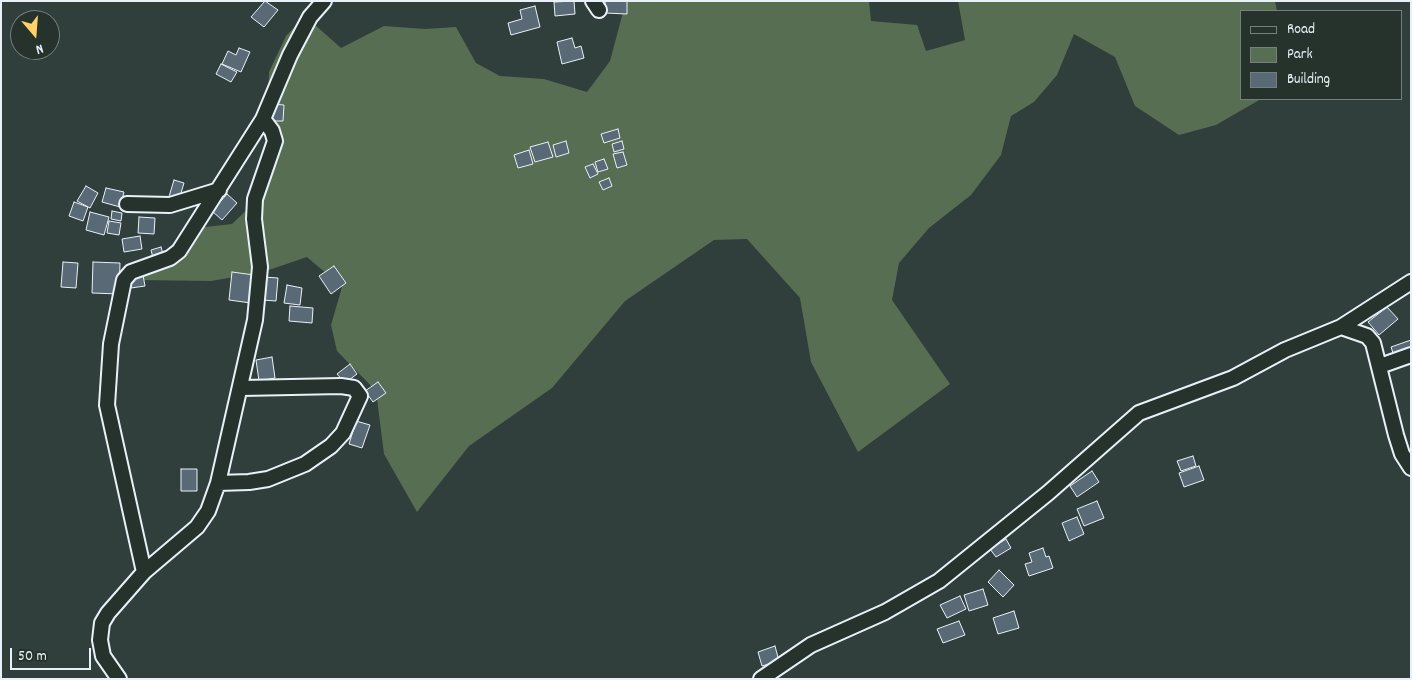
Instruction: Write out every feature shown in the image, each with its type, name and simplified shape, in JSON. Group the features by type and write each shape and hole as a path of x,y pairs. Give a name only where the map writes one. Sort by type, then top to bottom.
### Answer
{"street":[{"path":"144,572 106,405 111,344 124,280 129,273 170,258 180,251 262,119 290,55 310,17 324,1"},
{"path":"119,679 103,656 100,630 108,613 144,572 197,527 208,511 218,483 242,388 255,320 260,267 254,219 255,199 275,140 272,131 262,119"},
{"path":"127,204 170,205 219,190"},
{"path":"761,679 811,645 885,612 939,581 1048,493 1139,413 1233,378 1285,350 1341,327 1411,282"},
{"path":"1341,327 1369,338 1380,366 1402,454 1411,468"},
{"path":"1380,366 1411,356"},
{"path":"218,483 268,479 305,464 330,446 343,433 360,396 354,388 341,386 242,388"}],"green space":[{"path":"621,1 869,1 871,21 917,25 926,51 965,40 958,1 1275,1 1277,10 1240,10 1240,100 1259,100 1216,125 1179,135 1135,106 1115,57 1074,34 1057,75 1034,102 1011,116 1001,155 971,195 929,228 899,263 892,300 950,384 858,452 811,362 800,298 747,239 714,240 625,301 552,388 469,446 417,512 384,454 376,391 337,351 331,325 342,287 307,257 263,272 211,281 135,280 188,229 232,224 259,198 278,136 268,98 269,72 286,36 305,16 341,48 384,26 425,29 456,27 476,63 500,76 544,79 587,92 610,61 622,16"}],"building":[{"path":"265,1 278,10 264,27 251,17"},
{"path":"574,1 575,14 555,16 554,2"},
{"path":"605,1 627,1 627,14 605,13"},
{"path":"535,6 540,27 511,35 508,23 522,19 520,10"},
{"path":"572,38 575,48 581,46 584,58 562,64 557,42"},
{"path":"239,48 250,52 241,72 222,64 228,51 236,55"},
{"path":"221,64 237,72 231,82 216,74"},
{"path":"271,104 284,105 283,121 271,121"},
{"path":"618,129 620,138 604,143 601,134"},
{"path":"566,141 569,153 556,157 553,145"},
{"path":"622,141 624,149 614,152 612,144"},
{"path":"548,142 553,157 535,162 530,147"},
{"path":"529,150 533,164 518,168 514,155"},
{"path":"623,152 627,165 617,168 613,154"},
{"path":"604,159 608,169 598,172 595,162"},
{"path":"593,164 598,174 590,178 585,167"},
{"path":"609,178 612,186 603,190 599,182"},
{"path":"174,180 184,183 178,203 168,200"},
{"path":"86,186 98,193 90,208 77,201"},
{"path":"106,188 124,192 120,207 102,202"},
{"path":"227,194 237,203 222,220 212,211"},
{"path":"74,202 88,207 83,221 69,216"},
{"path":"112,211 122,213 121,221 111,219"},
{"path":"90,212 109,217 104,235 86,230"},
{"path":"139,217 155,218 154,234 138,233"},
{"path":"109,221 121,223 119,235 107,233"},
{"path":"140,236 142,249 124,252 122,239"},
{"path":"161,247 163,254 153,258 151,250"},
{"path":"63,262 78,263 76,288 61,287"},
{"path":"93,262 120,263 119,294 92,293"},
{"path":"334,266 346,283 331,294 319,276"},
{"path":"232,272 254,275 251,303 229,300"},
{"path":"143,275 145,286 131,288 129,277"},
{"path":"264,277 278,278 276,301 262,300"},
{"path":"287,285 302,288 300,305 284,303"},
{"path":"290,306 313,308 312,323 289,321"},
{"path":"1387,307 1398,319 1379,335 1368,322"},
{"path":"1411,340 1411,354 1395,359 1391,347"},
{"path":"272,357 275,378 259,381 256,360"},
{"path":"350,364 357,374 345,383 337,374"},
{"path":"378,382 386,393 373,402 365,391"},
{"path":"356,421 370,425 362,448 349,444"},
{"path":"1193,456 1196,466 1181,471 1177,461"},
{"path":"1199,466 1204,480 1184,487 1179,473"},
{"path":"181,469 197,469 197,491 181,491"},
{"path":"1092,471 1099,482 1077,497 1070,486"},
{"path":"1097,501 1104,518 1084,526 1077,509"},
{"path":"1077,517 1084,534 1069,541 1062,523"},
{"path":"1006,539 1011,548 996,557 990,549"},
{"path":"1043,548 1046,557 1049,556 1053,568 1029,576 1025,564 1032,562 1029,553"},
{"path":"999,570 1014,585 1003,597 988,582"},
{"path":"983,589 988,605 969,611 964,595"},
{"path":"960,596 966,609 947,618 940,605"},
{"path":"1014,611 1019,628 998,634 993,618"},
{"path":"959,621 965,635 943,643 937,629"},
{"path":"775,646 779,661 762,666 758,652"}]}
